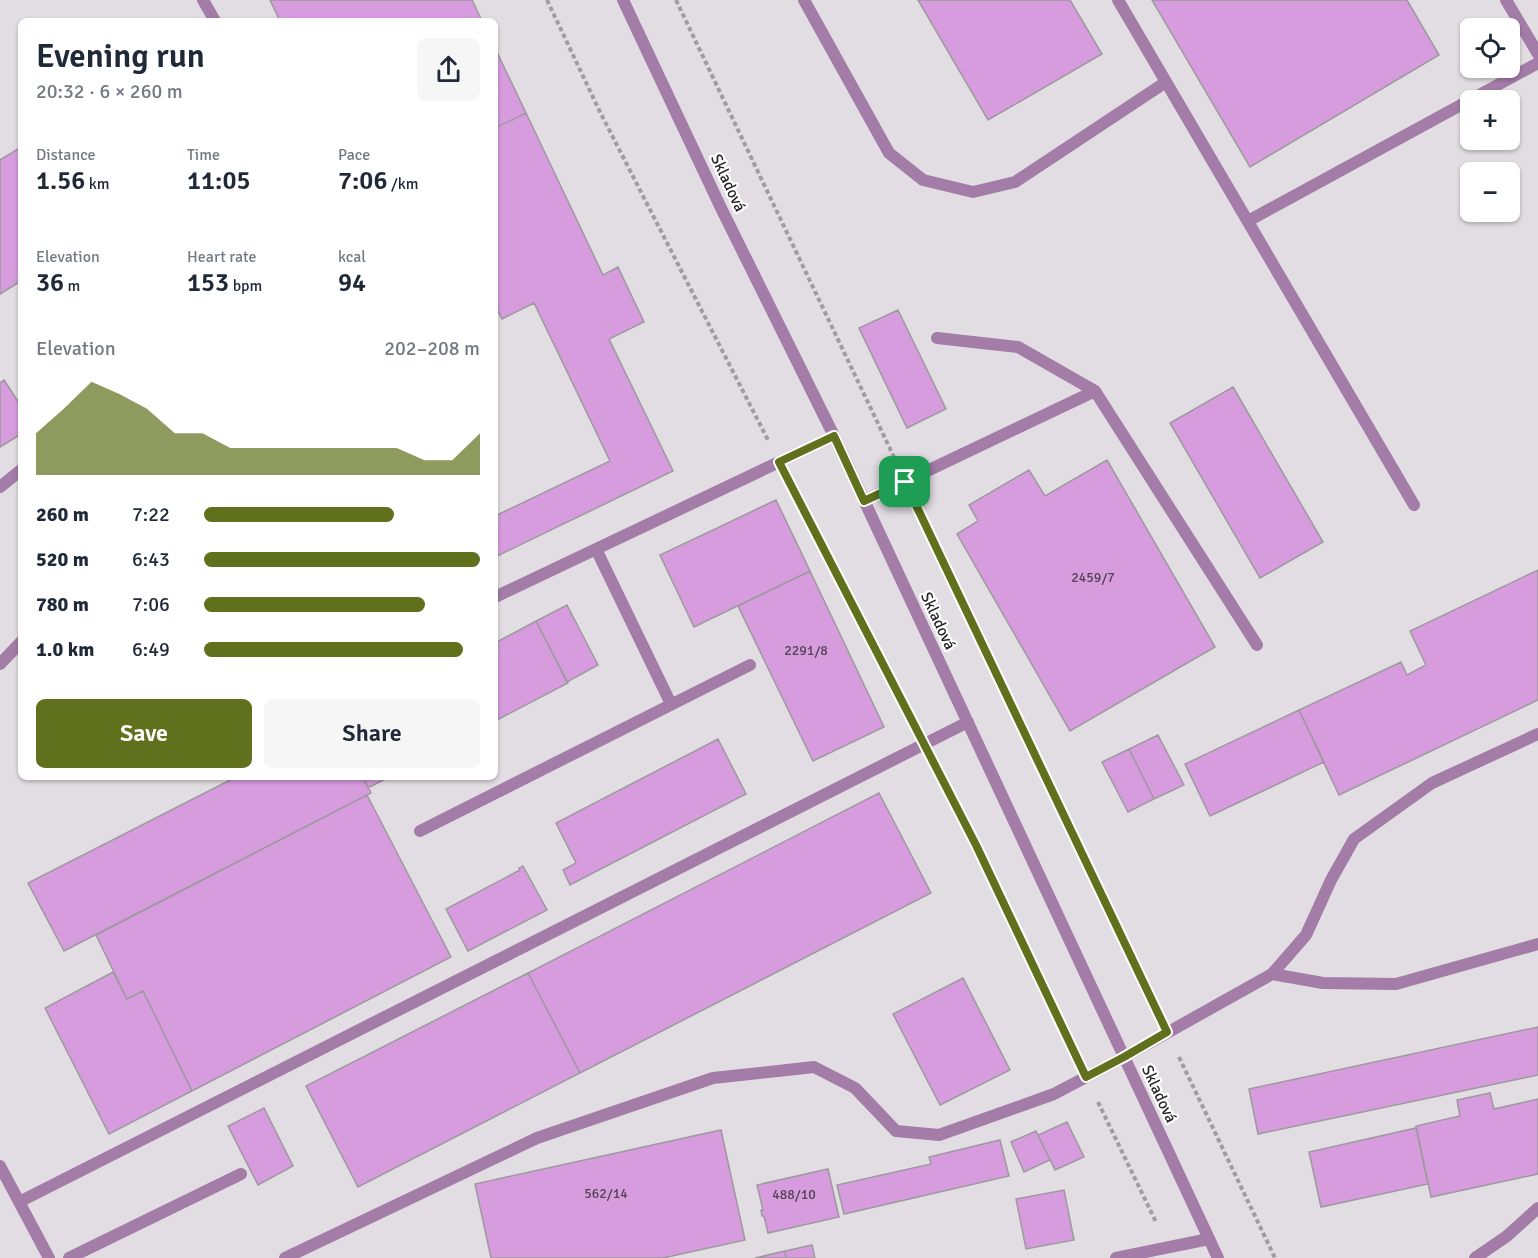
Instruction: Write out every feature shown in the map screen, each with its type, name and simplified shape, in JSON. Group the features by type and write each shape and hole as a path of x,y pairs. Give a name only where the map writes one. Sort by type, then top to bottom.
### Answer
{"street":[{"path":"203,0 213,18"},
{"name":"Skladová","path":"623,0 721,208 834,436 1218,1258"},
{"path":"804,0 889,153 923,180 973,192 1015,182 1166,82"},
{"path":"1118,0 1413,505"},
{"path":"1506,0 1538,54"},
{"path":"1248,221 1538,63"},
{"path":"937,338 1018,347 1095,391 1257,645"},
{"path":"864,501 1095,391"},
{"path":"498,596 834,436"},
{"path":"0,488 18,473"},
{"path":"596,549 671,704"},
{"path":"0,664 18,645"},
{"path":"420,831 750,666"},
{"path":"19,1202 968,722"},
{"path":"285,1258 537,1138 713,1078 814,1067 855,1088 896,1131 939,1136 1054,1094 1272,974 1306,935 1331,880 1354,839 1432,783 1538,735"},
{"path":"1272,974 1323,983 1396,984 1538,944"},
{"path":"0,1166 49,1258"},
{"path":"69,1258 241,1174"},
{"path":"1475,1258 1507,1236 1538,1208"},
{"path":"1116,1258 1209,1239"}],"path":[{"path":"547,0 600,112 976,845 1168,1247"},
{"path":"676,0 1275,1258"}],"building":[{"path":"270,0 472,0 481,18 279,18"},
{"path":"918,0 1070,0 1102,54 988,120"},
{"path":"1152,0 1407,0 1439,55 1250,167"},
{"path":"498,54 526,113 498,127"},
{"path":"526,113 603,275 618,267 644,322 609,339 673,471 498,556 498,515 610,461 534,303 502,319 498,311 498,127"},
{"path":"18,149 18,283 0,294 0,160"},
{"path":"898,310 946,409 907,428 859,328"},
{"path":"4,380 18,401 18,436 0,447 0,383"},
{"path":"1233,387 1323,542 1260,578 1170,423"},
{"path":"1107,460 1215,647 1070,731 957,534 978,521 969,505 1029,470 1045,496"},
{"path":"776,500 810,571 694,627 660,555"},
{"path":"1538,570 1538,700 1339,795 1299,710 1401,662 1407,675 1426,665 1410,631"},
{"path":"810,571 884,727 813,761 738,606"},
{"path":"567,605 598,665 567,682 536,621"},
{"path":"536,621 568,683 498,719 498,641"},
{"path":"1299,710 1324,762 1210,816 1185,764"},
{"path":"1158,735 1184,785 1154,799 1129,749"},
{"path":"718,739 746,794 570,885 563,870 576,863 556,823"},
{"path":"1129,749 1154,799 1128,812 1102,762"},
{"path":"230,780 364,780 371,793 64,951 28,883"},
{"path":"364,780 383,780 368,788"},
{"path":"879,793 931,893 580,1073 528,973"},
{"path":"367,795 451,957 192,1091 143,991 127,999 96,935"},
{"path":"523,866 547,910 468,951 446,909 520,870 519,868"},
{"path":"113,972 127,999 143,991 192,1091 109,1134 45,1008"},
{"path":"528,973 580,1073 358,1187 306,1086"},
{"path":"963,978 1010,1070 940,1105 893,1014"},
{"path":"1538,1027 1538,1075 1258,1134 1249,1089"},
{"path":"1490,1093 1494,1109 1538,1099 1538,1174 1431,1197 1416,1126 1460,1116 1457,1100"},
{"path":"264,1108 293,1166 258,1185 228,1126"},
{"path":"1067,1122 1084,1157 1055,1170 1038,1135"},
{"path":"1416,1128 1428,1184 1321,1207 1309,1152"},
{"path":"721,1130 745,1240 663,1258 491,1258 475,1184"},
{"path":"1036,1131 1050,1160 1024,1172 1011,1142"},
{"path":"1000,1140 1009,1176 844,1214 837,1185 931,1164 929,1157"},
{"path":"828,1169 839,1217 768,1233 764,1216 762,1216 761,1210 763,1210 757,1185"},
{"path":"1064,1190 1074,1240 1026,1249 1016,1199"},
{"path":"812,1245 815,1258 786,1258 785,1251"},
{"path":"785,1251 786,1258 755,1258"}],"route":[{"path":"834,436 864,501 905,482 1167,1032 1086,1077 976,845 779,462 834,436"}]}
